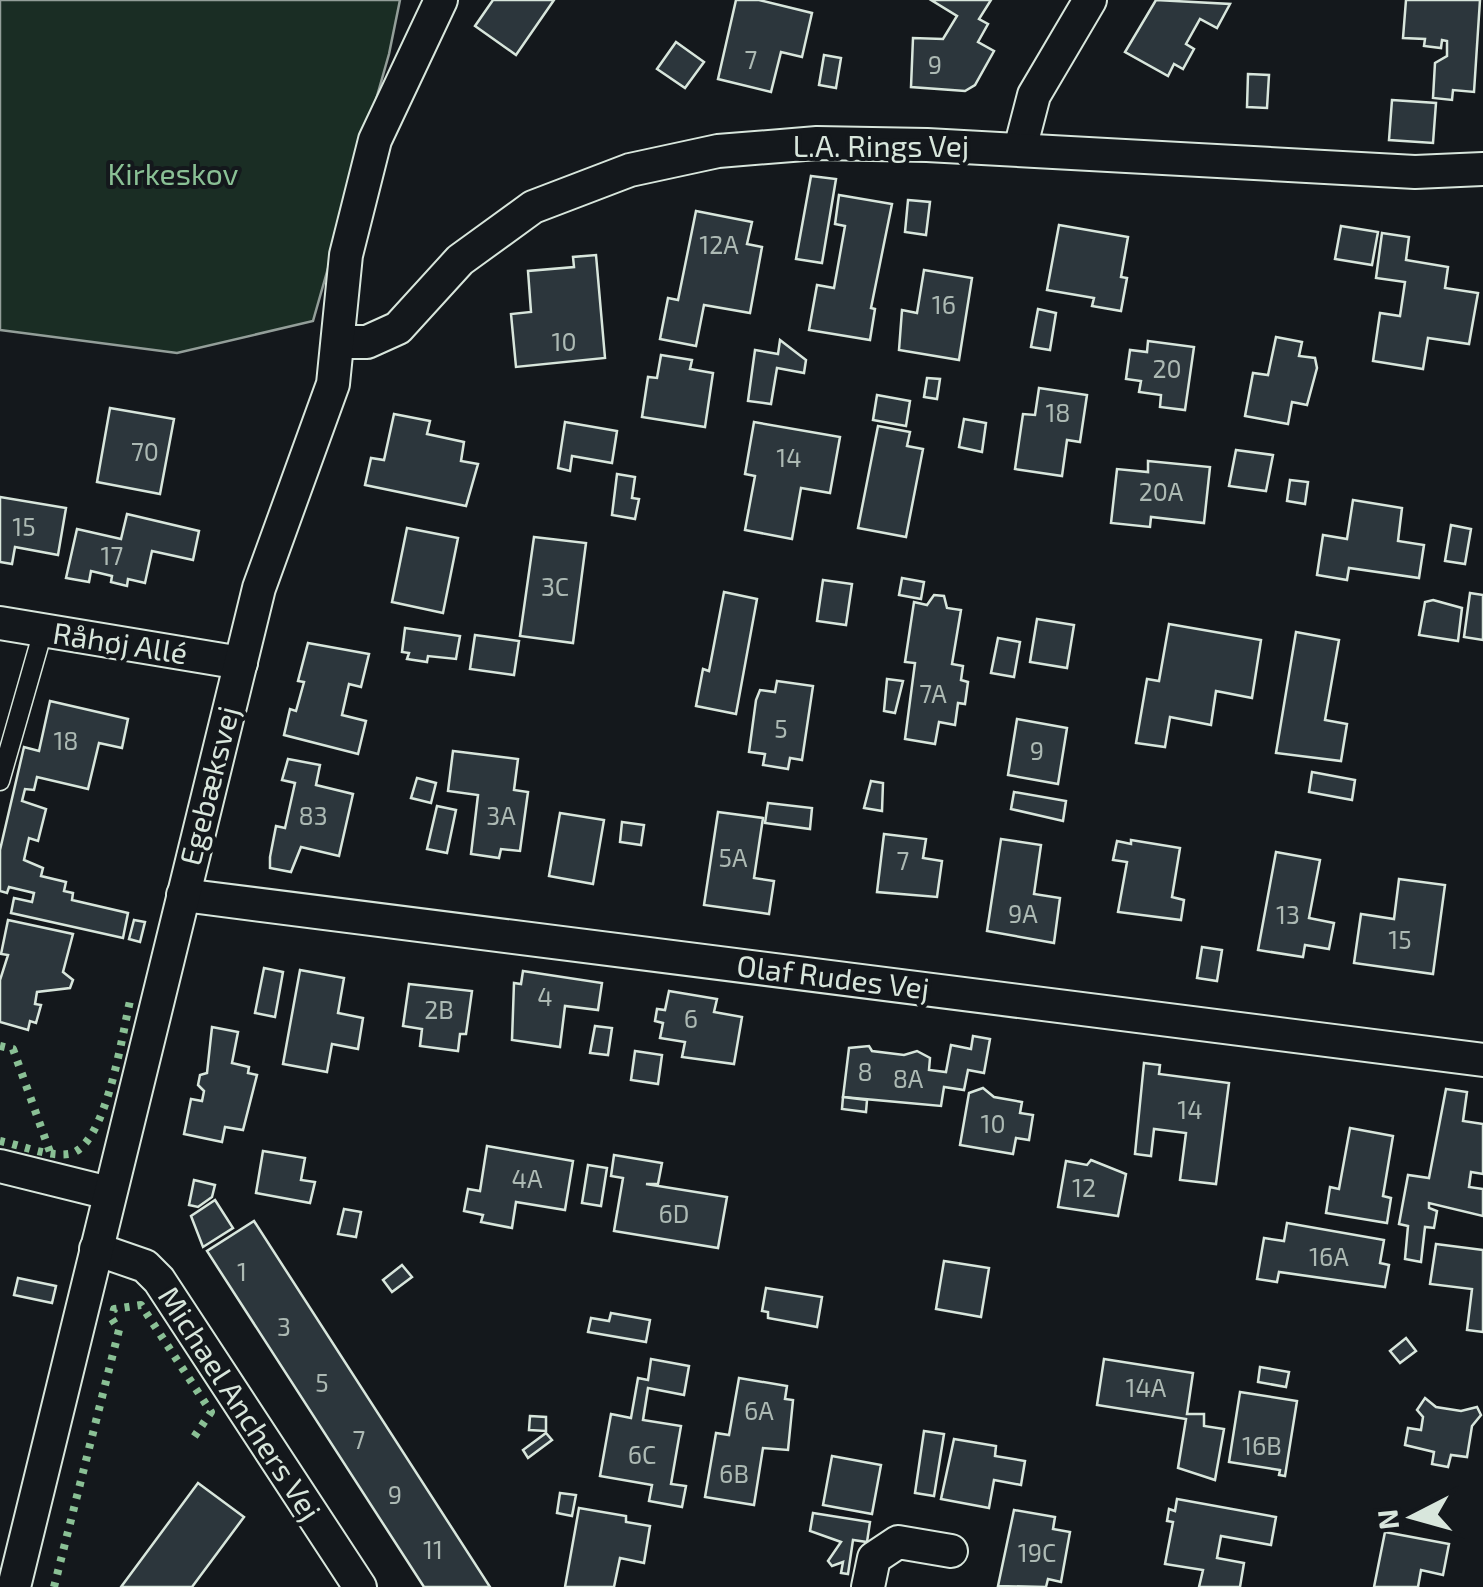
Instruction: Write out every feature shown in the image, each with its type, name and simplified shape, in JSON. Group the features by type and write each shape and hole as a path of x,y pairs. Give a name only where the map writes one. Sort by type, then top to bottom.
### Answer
{"street":[{"name":"Egebæksvej","path":"14,1587 259,588 333,384 346,255 375,140 441,0"},
{"path":"1020,149 1034,95 1090,0"},
{"name":"L.A. Rings Vej","path":"338,342 367,342 398,328 460,260 533,207 630,170 718,152 817,143 1020,149 1415,172 1483,168"},
{"name":"Råhøj Allé","path":"0,624 240,663"},
{"name":"Olaf Rudes Vej","path":"183,895 1483,1060"},
{"path":"0,1166 109,1192"},
{"name":"Michael Anchers Vej","path":"96,1249 146,1266 159,1280 360,1587"},
{"path":"868,1587 874,1558 898,1542 951,1551"}],"lane":[{"path":"0,781 43,632"}],"green space":[{"name":"Kirkeskov","path":"0,0 400,0 389,54 313,321 177,353 0,330"}],"building":[{"path":"493,0 554,0 516,55 475,26"},
{"path":"736,0 759,0 812,13 802,57 781,52 771,92 718,79"},
{"path":"931,0 991,0 979,19 988,24 978,42 994,51 975,85 965,91 911,87 913,38 943,39 957,16"},
{"path":"1156,0 1230,4 1217,28 1200,19 1186,44 1194,49 1183,69 1174,64 1168,76 1125,52"},
{"path":"1406,0 1480,0 1474,92 1453,90 1452,100 1433,98 1435,63 1447,56 1447,41 1442,40 1441,48 1424,46 1425,39 1403,38"},
{"path":"676,42 704,62 685,88 657,69"},
{"path":"824,55 841,58 836,88 819,85"},
{"path":"1248,74 1269,75 1267,108 1247,107"},
{"path":"1392,100 1436,103 1433,143 1389,140"},
{"path":"811,176 836,179 822,263 796,259"},
{"path":"839,195 892,204 871,308 875,309 870,340 809,330 817,285 834,288 845,226 835,224"},
{"path":"908,200 930,202 926,235 905,232"},
{"path":"696,211 752,222 747,244 762,247 750,313 704,305 696,346 660,339 668,298 678,300"},
{"path":"1059,225 1128,237 1121,277 1127,278 1121,311 1092,306 1094,298 1047,290"},
{"path":"1341,226 1378,232 1372,265 1335,259"},
{"path":"1382,233 1409,237 1406,260 1448,267 1445,288 1478,293 1469,344 1428,338 1423,369 1373,361 1380,313 1400,316 1405,282 1376,278"},
{"path":"596,255 605,358 516,367 511,314 531,312 528,271 574,267 573,257"},
{"path":"924,270 972,278 959,360 899,350 902,310 917,313"},
{"path":"1038,309 1056,313 1050,350 1031,347"},
{"path":"1276,337 1302,342 1299,356 1315,358 1317,368 1307,405 1292,402 1288,424 1245,416 1253,373 1268,375"},
{"path":"780,340 806,360 804,373 777,368 771,404 748,401 755,350 778,354"},
{"path":"1148,341 1194,347 1185,410 1160,407 1161,395 1139,392 1141,381 1126,379 1130,350 1147,352"},
{"path":"661,355 692,360 690,369 713,373 705,427 642,417 648,377 657,378"},
{"path":"927,378 940,379 937,399 924,397"},
{"path":"1039,388 1087,395 1080,442 1067,440 1062,476 1015,469 1023,414 1035,415"},
{"path":"877,395 910,401 906,426 873,420"},
{"path":"110,408 174,419 160,494 97,482"},
{"path":"394,414 430,421 427,434 464,442 461,461 478,464 466,506 365,485 371,458 384,460"},
{"path":"964,419 986,423 982,452 959,447"},
{"path":"565,422 617,431 612,463 572,456 570,471 558,468"},
{"path":"754,422 840,437 830,493 801,488 792,539 745,530 755,476 745,474"},
{"path":"878,426 910,432 907,446 923,449 906,537 858,528"},
{"path":"1236,450 1273,455 1266,491 1229,486"},
{"path":"1148,461 1210,467 1204,523 1151,517 1150,527 1111,523 1117,469 1148,472"},
{"path":"617,474 635,477 632,498 639,499 635,519 612,515"},
{"path":"1290,480 1308,482 1305,504 1287,501"},
{"path":"0,497 66,508 58,555 15,547 12,564 0,562"},
{"path":"1353,500 1402,508 1398,541 1424,545 1419,578 1349,568 1347,580 1317,575 1323,535 1347,539"},
{"path":"127,514 199,531 193,560 152,551 145,583 128,579 127,586 111,582 112,576 91,571 89,582 66,578 77,529 121,539"},
{"path":"1451,525 1471,529 1465,564 1445,561"},
{"path":"407,528 458,538 443,613 392,602"},
{"path":"534,537 586,543 573,643 520,636"},
{"path":"902,578 924,582 921,599 899,595"},
{"path":"823,580 852,584 846,625 817,621"},
{"path":"724,592 757,599 736,714 696,706 703,669 709,671"},
{"path":"1470,593 1483,595 1483,640 1464,637"},
{"path":"934,595 944,596 947,608 961,610 952,664 963,666 961,680 968,682 965,704 958,703 955,725 939,722 935,744 905,739 915,663 905,662 914,602 927,605"},
{"path":"1433,600 1462,608 1458,641 1419,635 1425,602"},
{"path":"1037,619 1074,625 1067,668 1030,662"},
{"path":"1169,624 1261,640 1252,698 1216,691 1211,725 1170,717 1165,747 1136,743 1147,679 1159,681"},
{"path":"405,628 460,636 456,659 407,659 409,653 402,652"},
{"path":"1296,632 1339,640 1325,720 1347,724 1341,761 1276,753"},
{"path":"475,635 519,641 514,675 470,669"},
{"path":"998,638 1020,642 1014,677 991,673"},
{"path":"308,643 369,654 361,687 349,684 342,715 366,721 358,754 284,735 290,709 296,711 304,682 298,681"},
{"path":"887,679 903,681 895,713 884,711"},
{"path":"777,681 813,686 802,760 790,758 788,769 763,765 765,754 749,752 756,700 760,690 775,692"},
{"path":"50,701 128,719 122,748 99,743 88,789 37,777 34,790 25,789 22,801 46,809 38,841 29,838 24,860 43,868 41,876 66,882 64,891 73,893 72,900 128,913 123,938 11,913 14,898 32,902 34,893 9,887 7,893 0,891 0,850 24,747 39,751"},
{"path":"1017,719 1067,728 1058,784 1008,775"},
{"path":"453,751 518,759 514,790 528,792 520,851 501,849 499,858 471,854 478,795 448,791"},
{"path":"288,759 320,765 316,785 353,794 339,856 301,847 291,872 270,868 276,826 285,828 295,783 282,780"},
{"path":"1312,772 1355,780 1352,800 1309,792"},
{"path":"417,778 436,783 431,803 411,798"},
{"path":"871,781 883,783 882,811 864,808"},
{"path":"1014,792 1066,801 1063,821 1011,809"},
{"path":"768,803 812,808 810,829 765,823"},
{"path":"437,806 456,810 447,853 427,849"},
{"path":"718,812 763,818 754,878 774,881 769,914 704,905"},
{"path":"560,813 604,820 593,884 549,876"},
{"path":"622,822 644,825 641,845 620,842"},
{"path":"884,834 926,839 923,858 942,861 937,897 877,892"},
{"path":"1001,839 1041,845 1034,894 1060,898 1054,943 987,931"},
{"path":"1131,840 1180,848 1172,897 1184,900 1181,920 1118,912 1127,862 1113,860 1117,841 1131,844"},
{"path":"1276,852 1320,860 1309,918 1334,923 1329,949 1305,945 1303,957 1258,950"},
{"path":"1399,879 1445,885 1433,974 1354,963 1361,914 1394,919"},
{"path":"8,920 73,934 63,972 73,980 70,988 37,992 35,1004 41,1005 36,1023 30,1021 28,1030 0,1022 0,980 8,955 1,954"},
{"path":"134,920 145,922 140,942 129,939"},
{"path":"1202,947 1222,950 1217,981 1197,978"},
{"path":"264,968 283,972 275,1017 255,1013"},
{"path":"300,970 344,978 338,1013 363,1018 358,1049 332,1044 327,1072 283,1064"},
{"path":"523,971 602,983 598,1010 565,1006 560,1047 512,1040 514,983 521,984"},
{"path":"409,984 472,991 466,1034 460,1034 458,1051 420,1046 422,1029 403,1026"},
{"path":"669,991 717,999 714,1012 742,1017 734,1064 682,1057 685,1042 660,1038 663,1023 655,1021 657,1009 665,1010"},
{"path":"595,1026 612,1028 608,1055 590,1053"},
{"path":"212,1027 238,1032 232,1063 249,1067 248,1073 257,1075 243,1130 225,1127 222,1142 184,1134 191,1099 202,1101 204,1091 198,1085 200,1075 207,1073"},
{"path":"973,1036 990,1039 984,1073 968,1070 964,1090 944,1087 941,1106 843,1097 849,1048 869,1046 872,1051 904,1055 917,1051 930,1058 929,1070 946,1072 951,1045 971,1049"},
{"path":"635,1051 662,1055 658,1084 631,1080"},
{"path":"1144,1063 1160,1065 1159,1074 1229,1083 1216,1184 1180,1180 1186,1133 1154,1129 1151,1156 1135,1154"},
{"path":"983,1088 994,1097 1022,1102 1020,1113 1033,1115 1029,1140 1016,1138 1013,1154 960,1145 969,1093"},
{"path":"1446,1089 1467,1092 1463,1121 1483,1124 1483,1174 1471,1172 1469,1187 1483,1189 1483,1216 1429,1203 1429,1208 1437,1211 1434,1228 1425,1227 1421,1262 1405,1259 1408,1226 1399,1224 1408,1175 1429,1178"},
{"path":"843,1097 867,1100 866,1112 842,1109"},
{"path":"1350,1128 1393,1136 1383,1196 1391,1198 1387,1223 1326,1213 1330,1187 1339,1189"},
{"path":"487,1146 573,1161 565,1210 516,1202 512,1228 481,1222 483,1215 464,1211 468,1189 480,1191"},
{"path":"263,1151 305,1158 301,1180 315,1182 310,1203 256,1193"},
{"path":"614,1155 662,1163 658,1184 646,1184 727,1197 718,1248 614,1231 623,1178 611,1176"},
{"path":"1091,1160 1126,1174 1118,1216 1058,1207 1066,1161 1087,1165"},
{"path":"588,1165 607,1168 601,1206 582,1203"},
{"path":"194,1180 215,1185 212,1197 198,1207 189,1205"},
{"path":"215,1200 233,1228 203,1247 191,1216"},
{"path":"344,1209 361,1212 356,1237 338,1234"},
{"path":"254,1221 490,1587 424,1587 207,1251"},
{"path":"1287,1223 1384,1240 1380,1263 1389,1265 1385,1287 1279,1272 1277,1282 1257,1279 1264,1238 1284,1241"},
{"path":"1436,1244 1483,1250 1483,1332 1467,1330 1472,1289 1430,1284"},
{"path":"944,1261 989,1268 981,1317 936,1309"},
{"path":"402,1265 412,1277 392,1292 383,1280"},
{"path":"18,1278 56,1286 52,1303 14,1295"},
{"path":"766,1288 822,1297 817,1327 768,1318 768,1312 762,1311"},
{"path":"611,1313 650,1320 646,1342 588,1332 591,1318 609,1321"},
{"path":"1406,1338 1416,1351 1400,1363 1390,1351"},
{"path":"651,1359 689,1366 684,1395 648,1388 643,1420 681,1426 671,1484 686,1486 682,1507 649,1501 652,1485 600,1476 611,1414 631,1418 638,1378 648,1380"},
{"path":"1104,1359 1193,1373 1187,1414 1204,1414 1204,1426 1224,1429 1215,1480 1178,1468 1186,1419 1097,1405"},
{"path":"1260,1367 1289,1372 1286,1387 1258,1382"},
{"path":"739,1378 787,1386 785,1399 793,1400 788,1450 763,1448 754,1505 705,1497 716,1433 729,1435"},
{"path":"1240,1392 1297,1401 1285,1476 1279,1475 1280,1470 1229,1462"},
{"path":"1425,1398 1436,1407 1461,1411 1477,1407 1481,1415 1472,1426 1467,1457 1451,1455 1448,1467 1432,1464 1434,1452 1405,1445 1408,1428 1421,1430 1423,1417 1417,1410"},
{"path":"530,1416 546,1417 546,1431 529,1430"},
{"path":"924,1431 944,1434 934,1496 915,1493"},
{"path":"546,1433 552,1440 528,1458 523,1450"},
{"path":"954,1439 996,1446 995,1456 1025,1461 1021,1485 994,1480 989,1508 941,1499"},
{"path":"832,1456 881,1465 872,1514 823,1505"},
{"path":"198,1483 244,1517 192,1587 121,1587"},
{"path":"560,1493 576,1495 572,1516 557,1513"},
{"path":"1177,1499 1276,1517 1271,1545 1221,1536 1217,1558 1244,1563 1240,1587 1199,1587 1203,1570 1165,1564 1173,1522 1167,1521 1169,1509 1175,1511"},
{"path":"579,1508 626,1516 626,1522 650,1526 644,1563 620,1558 614,1587 565,1587"},
{"path":"1014,1510 1055,1517 1053,1529 1070,1532 1061,1582 1048,1579 1046,1587 998,1586"},
{"path":"813,1513 870,1522 867,1542 853,1540 848,1574 841,1573 843,1562 832,1566 828,1561 841,1542 810,1531"},
{"path":"1385,1532 1449,1544 1443,1575 1421,1570 1418,1587 1374,1587"}],"hedge":[{"path":"0,1141 61,1154 82,1147 93,1132 110,1088 130,1001"},
{"path":"0,1046 13,1049 50,1152"},
{"path":"54,1587 119,1330 112,1319 114,1309 141,1305 211,1412 194,1437"}]}
